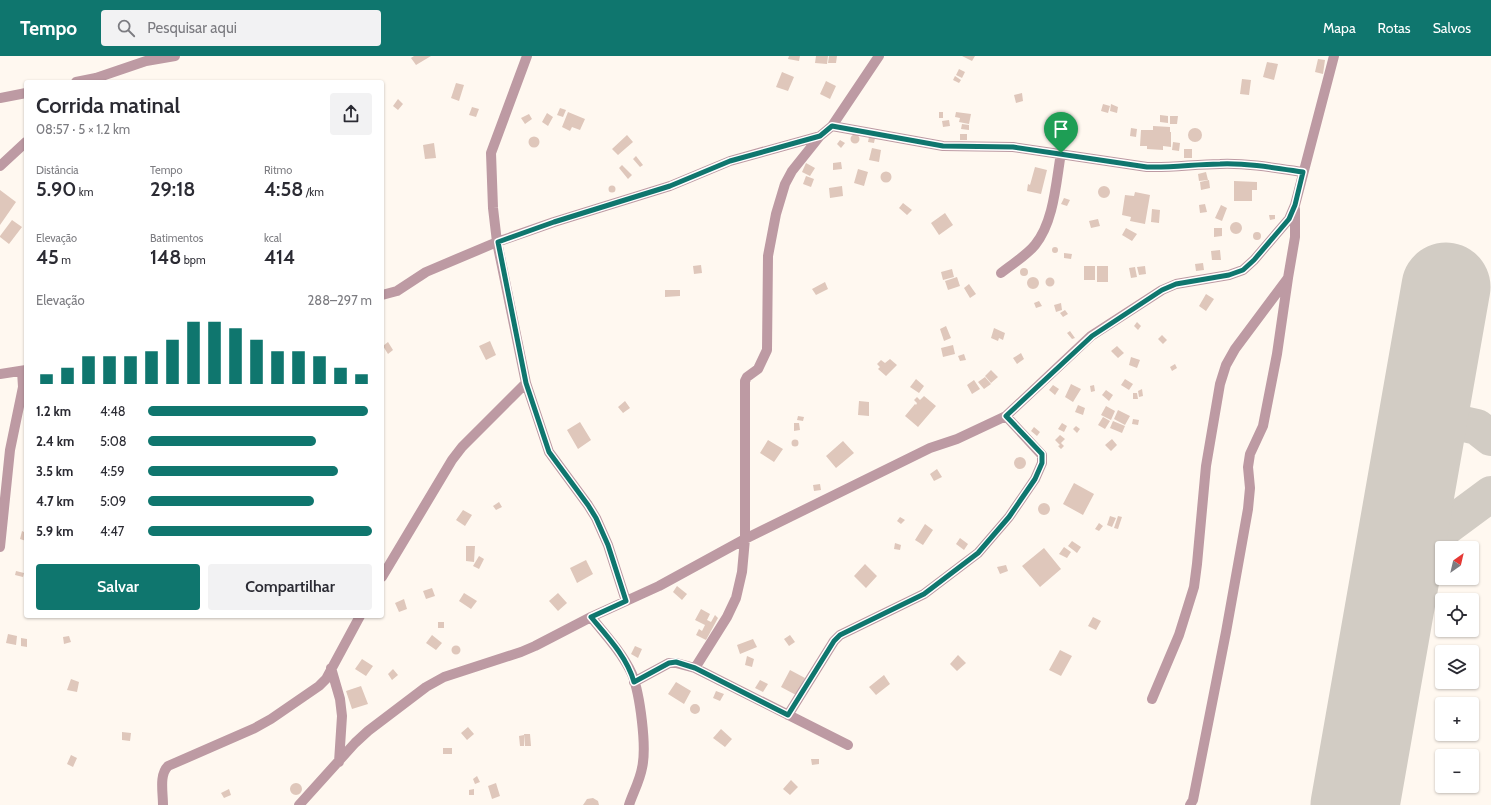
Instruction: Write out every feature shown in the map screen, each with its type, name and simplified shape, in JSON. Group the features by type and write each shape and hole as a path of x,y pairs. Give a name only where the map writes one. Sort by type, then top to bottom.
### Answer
{"street":[{"path":"94,80 146,61 175,56"},
{"path":"527,56 492,153 493,208 498,242 526,383 549,452 596,518 608,545 626,601"},
{"path":"695,668 727,617 736,598 742,572 745,539 745,381 747,376 758,369 767,350 768,256 776,214 785,184 792,171 820,136 832,126 879,56"},
{"path":"299,805 355,743 368,731 426,687 444,677 521,652 591,617 659,586 745,539 930,448 957,439 1006,416 1092,336 1162,290 1176,284 1229,275 1243,270 1254,260 1289,219 1295,205 1334,56"},
{"path":"0,98 24,93"},
{"path":"832,126 943,146 1013,147 1147,167 1165,168 1242,164 1303,172"},
{"path":"384,294 407,286 426,272 498,242 554,222 670,186 730,161 820,136"},
{"path":"0,166 24,144"},
{"path":"1001,273 1034,246 1043,234 1048,222 1061,153"},
{"path":"1190,805 1193,800 1225,640 1248,509 1250,488 1248,467 1250,454 1263,426 1277,354 1295,237 1295,205"},
{"path":"1152,699 1179,635 1194,587 1206,466 1220,384 1226,365 1234,349 1280,291 1288,278"},
{"path":"0,374 24,371 23,386 7,471 0,547"},
{"path":"384,574 452,460 462,447 526,383"},
{"path":"788,715 834,641 840,635 924,594 978,553 1009,517 1035,479 1042,463 1042,454 1006,416"},
{"path":"591,617 613,644 632,674 638,697 644,748 642,768 628,805"},
{"path":"163,805 162,775 168,766 255,728 272,719 319,686 326,679 359,618"},
{"path":"634,682 669,663 676,662 695,668 848,745"},
{"path":"331,668 340,699 342,716 338,762"}],"building":[{"path":"414,56 431,56 416,65 411,58"},
{"path":"789,56 800,56 799,61 788,59"},
{"path":"816,56 828,56 827,64 815,63"},
{"path":"829,56 837,56 836,63 828,63"},
{"path":"962,56 975,56 972,61"},
{"path":"1318,59 1325,60 1323,74 1315,72"},
{"path":"1267,62 1278,64 1274,80 1263,77"},
{"path":"959,69 965,72 962,78 956,75"},
{"path":"782,72 794,77 788,91 776,87"},
{"path":"955,76 961,80 959,83 953,80"},
{"path":"1242,79 1251,80 1249,95 1240,94"},
{"path":"826,81 836,86 830,99 820,94"},
{"path":"456,83 464,85 459,101 451,98"},
{"path":"1022,93 1023,101 1016,103 1014,95"},
{"path":"398,99 403,104 398,110 393,106"},
{"path":"1103,104 1110,106 1108,113 1101,111"},
{"path":"1111,104 1118,107 1117,113 1110,111"},
{"path":"472,107 479,109 476,117 469,115"},
{"path":"560,108 566,110 563,117 557,115"},
{"path":"568,112 585,119 580,130 572,127 570,131 562,127"},
{"path":"939,112 943,112 943,118 939,118"},
{"path":"956,112 971,114 969,124 959,122 960,118 955,117"},
{"path":"547,113 553,117 548,126 542,122"},
{"path":"529,114 532,119 525,124 521,118"},
{"path":"1160,115 1168,116 1168,123 1160,122"},
{"path":"1170,116 1178,116 1177,124 1170,124"},
{"path":"949,120 950,126 943,127 942,121"},
{"path":"962,124 969,125 969,130 961,129"},
{"path":"1153,126 1170,127 1171,147 1163,146 1163,150 1147,149 1147,146 1140,146 1141,130 1153,130"},
{"path":"1131,128 1137,129 1136,137 1130,136"},
{"path":"1195,128 1200,130 1202,135 1200,140 1195,142 1190,140 1188,135 1190,130"},
{"path":"855,134 860,139 855,144 850,139"},
{"path":"960,134 967,134 967,140 960,140"},
{"path":"627,135 633,142 618,155 612,149"},
{"path":"532,137 536,137 538,138 538,146 532,147 529,144 529,140"},
{"path":"869,137 875,138 874,143 868,142"},
{"path":"840,140 845,143 841,148 837,144"},
{"path":"1173,142 1180,143 1179,151 1172,150"},
{"path":"434,143 436,158 425,159 423,145"},
{"path":"872,148 881,150 879,162 869,160"},
{"path":"1184,149 1192,149 1192,158 1184,158"},
{"path":"636,156 643,165 640,167 633,159"},
{"path":"841,162 842,169 833,170 833,163"},
{"path":"806,163 815,168 810,176 802,172"},
{"path":"622,165 632,175 628,179 619,168"},
{"path":"1035,167 1047,170 1041,194 1027,191 1028,184 1030,185"},
{"path":"858,169 868,172 864,186 854,183"},
{"path":"884,172 888,172 890,173 890,181 884,182 881,179 881,175"},
{"path":"1206,172 1208,180 1199,181 1198,174"},
{"path":"806,176 814,179 811,187 803,184"},
{"path":"1209,180 1210,188 1201,190 1200,182"},
{"path":"1234,181 1257,182 1257,190 1252,190 1252,201 1234,201"},
{"path":"612,185 615,186 615,192 612,193 609,192 608,189 609,186"},
{"path":"842,186 843,196 830,198 829,188"},
{"path":"1104,186 1108,188 1110,192 1108,196 1104,198 1100,196 1098,192 1100,188"},
{"path":"0,190 16,202 0,225"},
{"path":"1135,192 1150,195 1145,224 1130,221 1131,217 1122,215 1125,195 1134,196"},
{"path":"1064,198 1070,200 1067,206 1061,204"},
{"path":"903,203 912,210 907,215 899,208"},
{"path":"1205,204 1207,212 1200,213 1199,205"},
{"path":"1221,205 1227,208 1222,221 1215,218"},
{"path":"1152,209 1160,210 1159,223 1151,222"},
{"path":"945,213 953,225 939,235 931,223"},
{"path":"1269,215 1275,215 1275,219 1270,220"},
{"path":"1098,219 1100,226 1091,228 1089,221"},
{"path":"12,220 22,227 9,244 0,236"},
{"path":"1236,222 1240,224 1242,228 1240,232 1236,234 1232,232 1230,228 1232,224"},
{"path":"1126,228 1137,234 1132,241 1122,235"},
{"path":"1214,228 1222,228 1222,236 1214,237"},
{"path":"1255,232 1259,232 1261,236 1259,240 1255,240 1253,238 1253,234"},
{"path":"1055,247 1058,250 1055,253 1052,250"},
{"path":"1220,250 1221,260 1212,260 1211,251"},
{"path":"1064,253 1072,254 1071,259 1064,258"},
{"path":"1203,263 1204,270 1196,271 1195,264"},
{"path":"701,265 702,273 694,274 693,266"},
{"path":"1084,266 1095,266 1095,273 1084,273"},
{"path":"1097,266 1108,266 1108,282 1097,282"},
{"path":"1145,266 1146,274 1139,275 1137,267"},
{"path":"1135,267 1137,277 1131,278 1129,268"},
{"path":"1024,268 1027,269 1027,275 1024,276 1021,275 1020,272 1021,269"},
{"path":"952,269 954,277 943,280 941,272"},
{"path":"1084,273 1095,273 1095,280 1084,280"},
{"path":"957,277 960,286 948,290 945,281"},
{"path":"1035,277 1038,278 1038,288 1031,289 1028,288 1027,281 1028,278"},
{"path":"1050,277 1055,282 1050,287 1045,282"},
{"path":"825,282 828,289 816,295 812,289"},
{"path":"969,284 976,294 970,298 964,288"},
{"path":"665,290 680,290 680,296 665,297"},
{"path":"1206,294 1214,299 1206,311 1199,306"},
{"path":"1039,301 1042,306 1036,308 1034,303"},
{"path":"1061,303 1062,310 1056,312 1054,305"},
{"path":"1065,310 1068,314 1063,317 1060,313"},
{"path":"1137,322 1141,326 1138,330 1134,326"},
{"path":"946,326 951,338 944,341 940,329"},
{"path":"994,328 1005,333 1003,340 999,338 998,341 991,338"},
{"path":"1070,331 1075,338 1072,339 1067,333"},
{"path":"1162,335 1167,340 1163,344 1158,339"},
{"path":"490,341 496,355 486,360 479,346"},
{"path":"388,342 393,350 388,354 384,345"},
{"path":"953,345 955,354 943,357 941,348"},
{"path":"1117,346 1124,353 1118,358 1111,351"},
{"path":"1021,353 1024,359 1017,364 1013,358"},
{"path":"964,354 966,360 960,361 958,356"},
{"path":"1131,357 1140,360 1137,368 1129,365"},
{"path":"890,359 897,365 886,376 878,369 880,367 877,364 881,360 885,363"},
{"path":"1175,364 1177,368 1172,371 1170,367"},
{"path":"991,370 998,377 991,383 985,376"},
{"path":"985,377 991,384 984,389 978,382"},
{"path":"916,379 924,386 919,393 910,387"},
{"path":"1125,379 1133,384 1129,390 1121,385"},
{"path":"974,380 980,389 972,394 967,385"},
{"path":"1071,384 1081,389 1073,402 1065,397"},
{"path":"1053,385 1059,389 1055,395 1049,390"},
{"path":"1094,385 1095,391 1091,392 1090,386"},
{"path":"1142,389 1143,396 1139,397 1138,391"},
{"path":"1106,390 1113,395 1109,401 1102,395"},
{"path":"1133,393 1137,393 1138,399 1133,399"},
{"path":"924,396 936,406 918,427 905,416 915,404 916,405 917,403 914,400 917,397 920,400"},
{"path":"625,401 630,408 623,413 618,407"},
{"path":"859,401 869,402 869,416 858,415"},
{"path":"1078,405 1085,408 1083,415 1075,412"},
{"path":"1106,406 1115,411 1111,420 1101,415"},
{"path":"1118,410 1130,416 1125,425 1114,419"},
{"path":"798,416 804,417 803,421 797,420"},
{"path":"1103,417 1110,421 1105,429 1098,425"},
{"path":"1133,419 1139,420 1138,425 1132,424"},
{"path":"1113,421 1125,426 1122,433 1110,428"},
{"path":"580,422 591,440 578,449 567,430"},
{"path":"794,423 799,423 800,430 794,431"},
{"path":"1062,423 1067,426 1064,432 1058,429"},
{"path":"1076,426 1080,429 1077,433 1073,429"},
{"path":"1034,427 1040,432 1037,436 1031,431"},
{"path":"1060,435 1065,439 1061,443 1064,446 1061,449 1058,446 1060,445 1055,440"},
{"path":"1112,439 1117,445 1111,451 1105,445"},
{"path":"768,440 783,449 774,462 760,453"},
{"path":"795,440 798,443 795,446 792,443"},
{"path":"843,441 854,453 836,468 826,456"},
{"path":"1022,457 1025,458 1025,468 1018,469 1015,468 1014,461 1015,458"},
{"path":"937,469 942,477 934,481 930,474"},
{"path":"1074,483 1094,494 1083,515 1063,504"},
{"path":"820,484 821,490 814,491 813,485"},
{"path":"499,502 502,507 496,510 493,506"},
{"path":"1046,503 1049,504 1049,514 1042,515 1039,514 1038,507 1039,504"},
{"path":"463,510 472,515 465,526 456,520"},
{"path":"1110,516 1116,518 1112,527 1107,525"},
{"path":"1118,516 1122,517 1118,529 1114,528"},
{"path":"900,517 905,520 901,524 897,521"},
{"path":"1099,523 1103,526 1099,531 1095,529"},
{"path":"925,524 933,530 923,545 915,540"},
{"path":"22,531 24,532 24,540 20,539"},
{"path":"960,538 968,544 964,550 956,544"},
{"path":"1072,541 1081,547 1077,553 1068,546"},
{"path":"895,543 901,545 900,550 894,549"},
{"path":"466,546 475,546 474,562 466,561"},
{"path":"1064,547 1071,552 1067,558 1059,554"},
{"path":"1044,548 1061,569 1040,587 1022,566"},
{"path":"479,556 484,559 479,569 473,566"},
{"path":"586,560 593,574 577,583 570,568"},
{"path":"865,564 877,576 866,588 854,576"},
{"path":"1006,565 1008,571 1000,574 997,567"},
{"path":"16,571 24,573 23,577 15,575"},
{"path":"677,586 687,594 682,600 673,592"},
{"path":"432,588 435,596 426,599 423,591"},
{"path":"464,593 477,601 471,609 459,601"},
{"path":"558,593 567,603 558,611 549,601"},
{"path":"404,599 407,609 399,612 395,603"},
{"path":"701,609 710,614 707,620 711,622 715,615 718,618 706,640 696,635 699,629 702,631 705,625 695,620"},
{"path":"1093,617 1101,621 1096,630 1088,626"},
{"path":"438,622 444,622 444,628 438,628"},
{"path":"8,634 17,636 16,645 6,643"},
{"path":"432,635 442,643 436,650 426,643"},
{"path":"790,635 795,642 789,646 784,639"},
{"path":"69,636 71,642 64,644 63,637"},
{"path":"21,638 27,639 27,647 21,646"},
{"path":"753,639 757,647 740,654 737,645"},
{"path":"454,646 458,646 460,650 458,654 454,654 452,652 452,648"},
{"path":"635,646 642,649 638,658 631,654"},
{"path":"1060,650 1072,656 1061,676 1049,670"},
{"path":"958,655 966,663 957,671 950,664"},
{"path":"747,656 754,659 752,667 745,665"},
{"path":"362,659 373,666 366,676 355,669"},
{"path":"393,669 398,675 392,680 388,674"},
{"path":"790,670 805,678 796,695 781,687"},
{"path":"884,675 890,684 876,695 869,687"},
{"path":"71,679 79,682 77,692 67,690"},
{"path":"760,680 768,684 763,692 755,688"},
{"path":"676,682 691,691 684,704 668,694"},
{"path":"361,686 368,704 352,709 346,691"},
{"path":"716,691 724,694 720,701 713,698"},
{"path":"693,704 697,704 699,705 699,713 693,714 690,711 690,707"},
{"path":"468,727 474,734 467,740 461,733"},
{"path":"721,729 732,739 725,747 713,738"},
{"path":"122,732 131,733 130,741 122,740"},
{"path":"524,734 530,734 531,746 525,746"},
{"path":"524,735 524,746 520,746 519,736"},
{"path":"443,748 452,748 452,754 443,754"},
{"path":"71,755 77,758 73,767 67,764"},
{"path":"811,759 819,759 819,764 812,765"},
{"path":"477,776 480,782 475,784 473,779"},
{"path":"791,780 798,787 790,795 783,789"},
{"path":"294,783 298,783 302,789 298,795 294,795 290,791 290,787"},
{"path":"496,783 500,796 492,799 488,786"},
{"path":"229,789 231,795 224,798 221,793"},
{"path":"474,789 474,795 469,795 469,790"},
{"path":"593,798 598,801 599,805 583,805 587,799"}],"taxiway":[{"path":"1423,415 1477,427 1491,438"},
{"path":"1396,569 1414,551 1491,494"}],"runway":[{"path":"1355,805 1446,287"}],"route":[{"path":"832,126 943,146 1013,147 1061,153 1147,167 1165,168 1242,164 1303,172 1295,205 1289,219 1254,260 1243,270 1229,275 1176,284 1162,290 1092,336 1006,416 1042,454 1042,463 1035,479 1009,517 978,553 924,594 840,635 834,641 788,715 695,668 676,662 669,663 634,682 632,674 613,644 591,617 626,601 608,545 596,518 549,452 526,383 498,242 554,222 670,186 730,161 820,136 832,126"}]}
